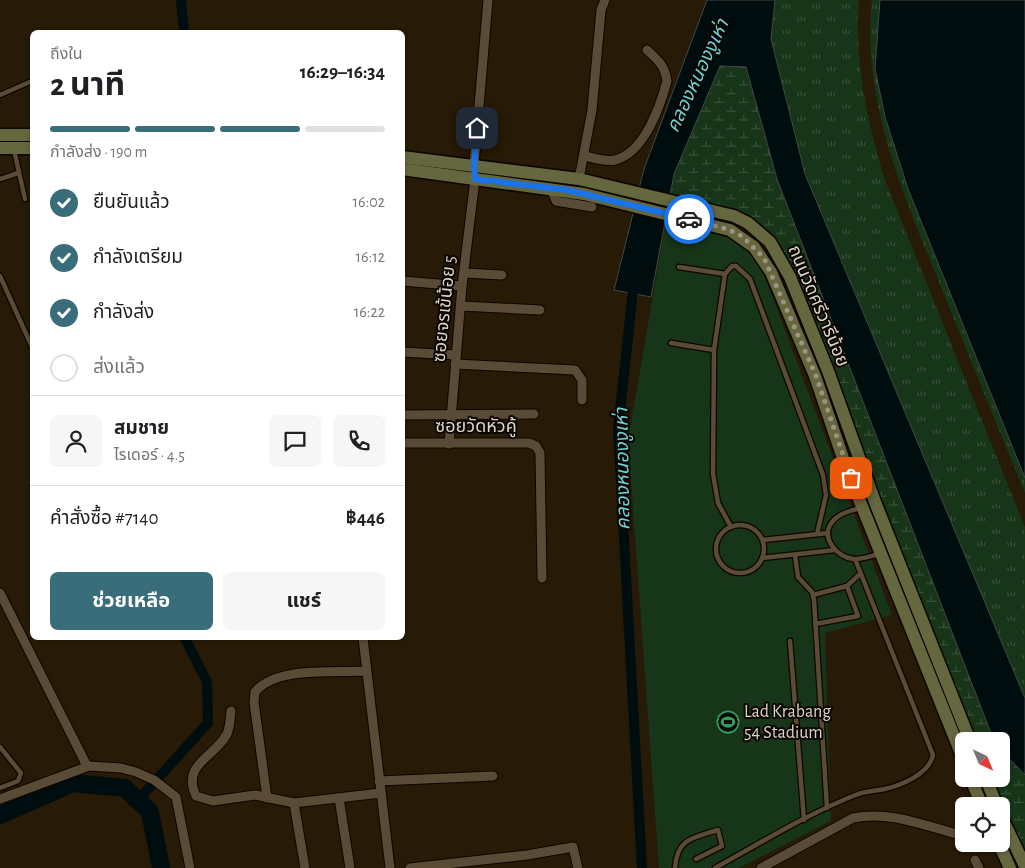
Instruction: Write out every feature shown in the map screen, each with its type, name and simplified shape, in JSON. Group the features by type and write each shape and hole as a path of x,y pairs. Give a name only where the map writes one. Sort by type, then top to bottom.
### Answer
{"main road":[{"path":"0,136 30,135"},
{"path":"0,148 30,148"},
{"name":"ถนนวัดศรีวารีน้อย","path":"405,157 474,165 714,211 734,216 757,230 779,254 790,276 828,371 875,502 966,732"},
{"path":"474,165 475,179"},
{"name":"ถนนวัดศรีวารีน้อย","path":"405,169 551,188 583,185 709,224 742,236 754,247 768,265 816,376 845,464 955,738"},
{"path":"1010,835 1025,866"},
{"path":"1001,852 1010,868"}],"street":[{"path":"474,165 488,0"},
{"path":"583,185 601,10 605,0"},
{"path":"585,156 606,161 615,160 632,152 643,140 667,81 666,71 661,62 647,50"},
{"name":"ซอยจรเข้น้อย 5","path":"449,444 462,286 475,179"},
{"path":"551,188 556,201 592,207"},
{"path":"464,274 502,275"},
{"path":"405,281 462,286"},
{"path":"461,306 540,310"},
{"path":"405,352 456,360 575,370 582,380 582,400"},
{"path":"405,414 534,414"},
{"name":"ซอยวัดหัวคู้","path":"405,443 530,442 539,450 542,578"},
{"path":"0,593 87,766"},
{"path":"363,640 390,868"},
{"path":"267,798 254,702 255,692 268,680 283,675 366,672"},
{"path":"231,711 227,733 193,773 191,783 193,791 201,800 214,801 246,795 294,803 381,793"},
{"path":"0,799 87,766 121,768 154,780 176,797 190,868"},
{"path":"379,781 493,776"},
{"path":"339,798 350,868"},
{"path":"294,803 305,868"},
{"path":"762,868 853,818 869,815 889,817 955,834"},
{"path":"410,868 527,855 573,847 578,868"}],"lane":[{"path":"0,95 30,82"},
{"path":"14,148 25,198"},
{"path":"0,179 18,173"},
{"path":"731,526 718,504 712,474 714,350 725,274 732,266 736,266 750,279 823,476 826,495 817,534"},
{"path":"679,267 725,274"},
{"path":"0,276 30,343"},
{"path":"672,343 714,350"},
{"path":"862,507 837,517 830,525 828,533 834,550 846,558 855,559 881,553"},
{"path":"731,526 750,526 762,540 764,549 762,558 756,566 747,572 727,569 720,561 716,552 717,542 722,533 731,526"},
{"path":"762,540 828,533"},
{"path":"762,558 834,550"},
{"path":"795,555 798,577 813,594 827,808"},
{"path":"718,867 827,808 862,792 899,784 927,766 933,755 855,559"},
{"path":"813,594 847,586 860,574"},
{"path":"815,624 858,616 847,586"},
{"path":"790,641 804,820"},
{"path":"0,747 21,773 18,781 0,788"},
{"path":"675,868 676,853 688,839 718,830 722,846 696,859"}],"green space":[{"path":"775,0 859,0 858,46 863,91 885,180 1025,527 1025,698 805,174 771,39"},
{"path":"872,0 880,0 875,69 908,189 1025,478 1025,493 914,220 889,149 873,76 870,38"},
{"path":"720,66 746,66 777,179 991,732 967,732 825,350 776,239 750,216 715,204 709,231 703,242 664,231 674,174"},
{"path":"664,231 703,242 709,231 729,238 759,261 892,615 825,633 831,821 739,868 659,868 628,440"},
{"path":"1010,759 1025,775 1025,851 1010,822 1010,797 997,797 993,788 1010,788"}],"water":[{"path":"707,0 775,0 771,39 805,174 1025,698 1025,775 1010,759 1010,732 991,732 777,179 746,67 720,66 674,174 651,297 614,290 644,169"},
{"path":"880,0 1025,0 1025,478 908,189 885,117 875,69"}],"waterway":[{"path":"181,0 184,30"},
{"name":"คลองหนองงูเห่า","path":"634,281 618,430 642,868"},
{"path":"138,800 208,723 207,682 186,640"},
{"path":"0,815 73,783 125,788 150,812 161,868"}],"way so far":[{"path":"689,219 730,230 742,236 764,258 816,376 851,478"}],"place":[{"name":"Lad Krabang 54 Stadium","path":"728,722"}],"route":[{"path":"477,128 474,165 475,179 567,190 689,219"}]}
